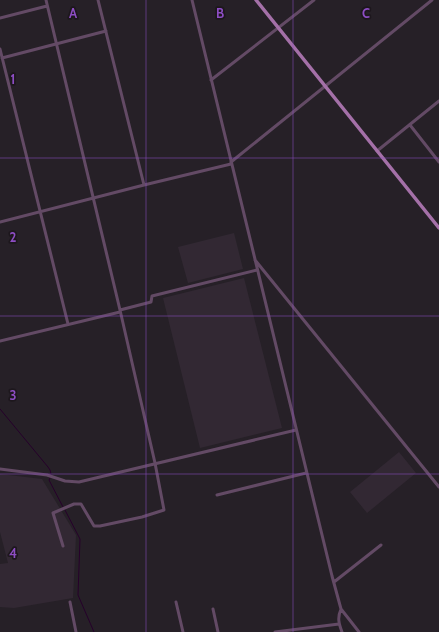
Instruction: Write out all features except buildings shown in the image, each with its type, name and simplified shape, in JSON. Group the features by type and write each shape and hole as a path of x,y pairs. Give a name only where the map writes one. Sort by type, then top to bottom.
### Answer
{"main road":[{"path":"256,0 439,228"}],"street":[{"path":"46,0 120,311 155,463 164,510 142,517 94,526 81,504 74,504 53,513 63,546"},
{"path":"98,0 144,185"},
{"path":"192,0 306,473 341,609 359,632"},
{"path":"211,80 314,0"},
{"path":"0,222 231,163 432,0"},
{"path":"0,18 47,6"},
{"path":"2,58 106,31"},
{"path":"0,49 68,324"},
{"path":"377,151 439,101"},
{"path":"410,125 439,162"},
{"path":"254,258 439,487"},
{"path":"0,341 120,311 151,302 152,296 257,270"},
{"path":"0,469 46,475 65,481 79,482 296,430"},
{"path":"217,495 306,473"},
{"path":"334,582 381,545"},
{"path":"70,602 76,632"},
{"path":"176,602 183,632"},
{"path":"213,609 218,632"},
{"path":"341,609 339,624 342,632"},
{"path":"275,632 339,624"}],"shaded area":[{"path":"234,233 243,269 188,283 178,247"},
{"path":"244,278 282,428 200,448 163,298"},
{"path":"399,452 416,473 367,513 350,492"},
{"path":"0,474 42,479 76,535 73,598 14,608 0,607 0,564 8,563 0,532"}],"waterway":[{"path":"0,409 48,467 51,474"},
{"path":"50,478 49,480 63,507"},
{"path":"65,510 80,539 78,595 94,632"}]}
